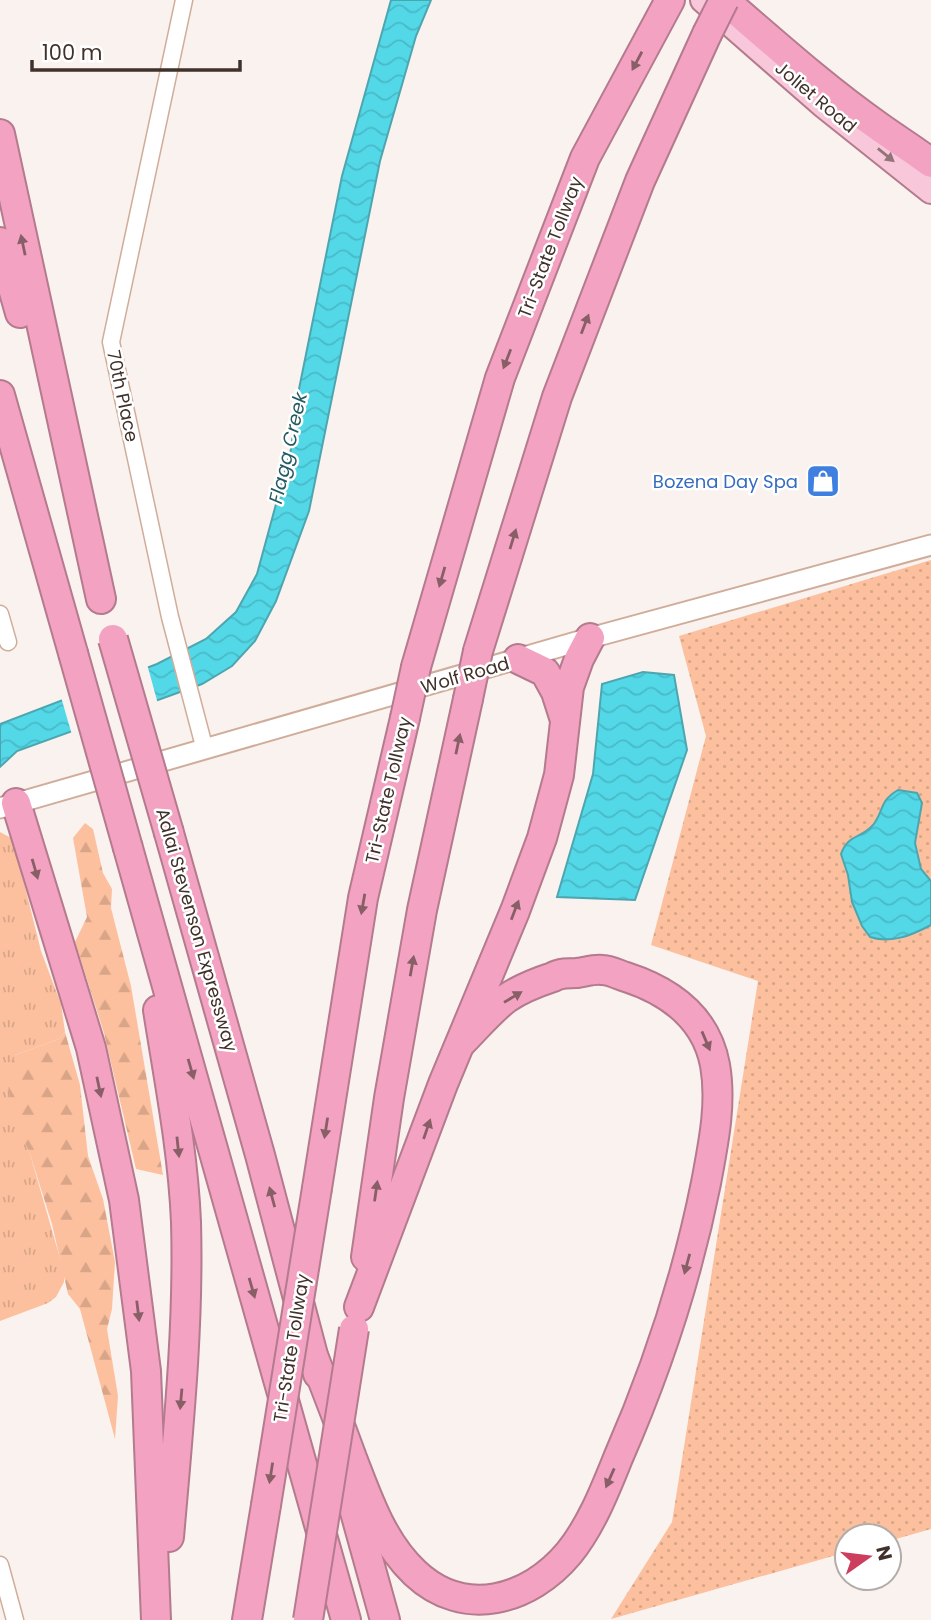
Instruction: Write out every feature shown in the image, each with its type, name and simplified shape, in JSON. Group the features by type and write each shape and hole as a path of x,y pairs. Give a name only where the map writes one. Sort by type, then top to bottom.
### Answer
{"highway":[{"name":"Tri-State Tollway","path":"247,1620 363,898 416,667 500,378 585,158 669,0"},
{"path":"308,1620 357,1318 389,1098 422,909 478,651 557,397 640,181 724,0"},
{"name":"Joliet Road","path":"724,0 816,78 931,163"},
{"path":"736,0 821,73 903,136 901,140"},
{"path":"0,134 101,599"},
{"name":"Adlai Stevenson Expressway","path":"0,242 261,1155 385,1620"},
{"path":"0,395 346,1620"},
{"path":"357,1318 443,1084 542,838 559,775 569,687 590,638"},
{"path":"518,659 545,672 556,692 565,719"},
{"path":"8,805 91,1048 124,1200 145,1371 156,1620"},
{"path":"139,886 174,1115 186,1221 184,1366 162,1620"},
{"path":"314,1358 375,1517 401,1559 429,1585 469,1598 494,1599 509,1596 531,1587 543,1578 580,1537 607,1485 629,1433 680,1294 697,1226 717,1117 715,1063 698,1024 680,1003 652,986 603,970 556,975 507,998 462,1042"}],"main road":[{"name":"Joliet Road","path":"703,0 822,104 931,191"}],"street":[{"name":"70th Place","path":"184,0 111,342 170,617 205,750"},
{"name":"Wolf Road","path":"8,805 590,638 931,545"},
{"path":"0,614 8,642"},
{"path":"0,1565 15,1620"}],"green space":[{"path":"931,560 931,1529 903,1537 903,1522 833,1522 833,1556 611,1619 672,1522 758,981 651,945 706,736 679,636"},
{"path":"85,823 93,829 103,873 112,889 111,908 131,986 163,1175 136,1169 104,1033 75,942 87,917 73,838"},
{"path":"0,832 13,839 41,951 61,1004 65,1032 59,1039 15,1055 7,1082 15,1120 30,1154 64,1272 64,1282 56,1297 48,1303 0,1321"},
{"path":"65,1032 80,1085 88,1156 103,1199 115,1262 112,1309 107,1329 118,1396 115,1439 80,1309 68,1294 52,1224 30,1154 18,1131 0,1070 15,1055 59,1039"}],"water":[{"path":"391,0 431,0 416,36 380,161 309,511 276,601 255,641 232,666 202,684 17,751 0,767 0,724 157,664 206,639 236,612 257,574 291,449 298,394 342,176"},
{"path":"643,672 674,675 687,750 635,900 557,897 593,774 602,684"},
{"path":"898,790 917,793 922,803 915,843 921,869 931,881 931,925 902,937 878,939 870,937 862,926 852,902 848,875 841,854 847,843 873,825 885,802"}],"pier":[{"path":"147,664 158,704 72,735 61,697"}],"place":[{"name":"Bozena Day Spa","path":"823,481"}],"water label":[{"name":"Flagg Creek","path":"288,448"}]}
